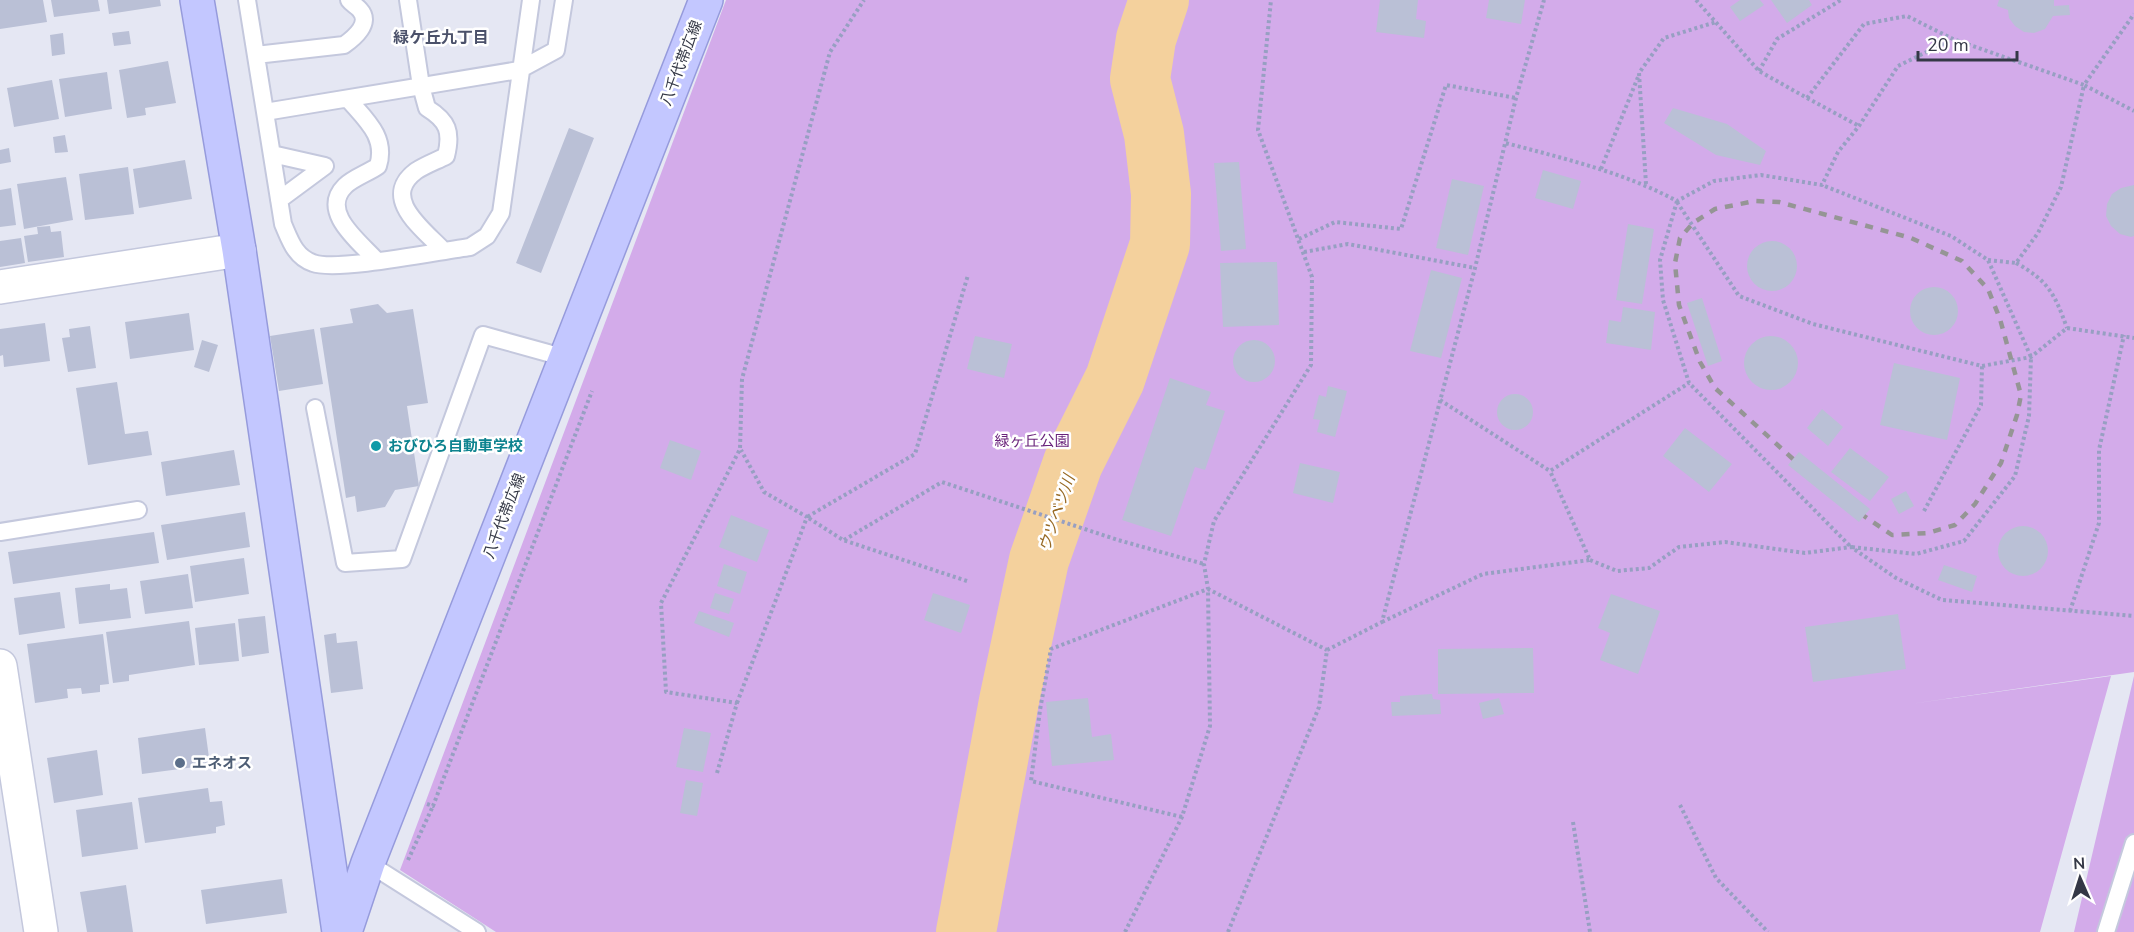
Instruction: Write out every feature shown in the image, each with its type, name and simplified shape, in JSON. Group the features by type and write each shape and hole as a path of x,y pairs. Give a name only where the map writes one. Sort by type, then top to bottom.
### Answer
{"main road":[{"path":"197,0 239,250 339,932"},
{"name":"八千代帯広線","path":"345,932 368,863 706,0"}],"street":[{"path":"0,287 239,250"},
{"path":"0,666 41,932"}],"lane":[{"path":"247,0 283,224 293,249 314,264 342,265 470,247 488,236 501,213 519,70 531,0"},
{"path":"256,56 344,45 361,30 363,21 362,12 349,0"},
{"path":"408,0 421,86 427,108 441,117 449,130 449,143 446,156 418,170 404,182 400,194 405,211 443,250"},
{"path":"265,112 519,70 556,50 564,0"},
{"path":"348,99 379,136 382,154 378,166 346,185 337,197 336,212 345,226 376,260"},
{"path":"272,154 325,166 279,200"},
{"path":"315,408 345,563 402,559 483,335 566,358"},
{"path":"0,532 138,510"},
{"path":"2106,932 2134,843"},
{"path":"368,863 477,932"}],"path":[{"path":"737,703 666,692 661,603 740,449 742,380 830,52 864,0"},
{"path":"1125,932 1182,817 1210,726 1208,589 1204,564 1214,521 1311,365 1312,277 1258,130 1271,0"},
{"path":"1382,622 1475,268 1516,98 1544,0"},
{"path":"1696,0 1759,72 1859,126"},
{"path":"1759,72 1777,39 1841,0"},
{"path":"2016,263 2038,233 2061,187 2084,85 2134,14"},
{"path":"1807,98 1864,24 1907,16 1953,39 2084,85 2134,111"},
{"path":"1601,168 1639,73 1664,38 1716,22"},
{"path":"1822,184 1838,152 1859,126 1898,66 1953,39"},
{"path":"1639,73 1646,184"},
{"path":"1299,239 1335,222 1401,229 1446,85 1516,98"},
{"path":"1506,143 1601,168 1646,184 1677,201 1739,296 1813,324 1982,366 2031,357 2067,328 2134,338"},
{"path":"2067,328 2055,294 2030,271 2016,263 1988,260 1951,236 1822,184 1761,175 1714,181 1677,201 1660,260 1663,300 1689,383 1851,547 1896,578 1942,600 2134,616"},
{"path":"1304,252 1348,243 1475,268"},
{"path":"1327,650 1483,574 1590,560 1617,571 1649,568 1679,547 1725,542 1805,553 1851,547 1916,554 1964,542 2015,476 2029,416 2031,357 1988,260"},
{"path":"717,773 737,703 807,517 915,454 968,275"},
{"path":"2070,611 2098,523 2099,450 2124,335"},
{"path":"1924,511 1981,405 1982,366"},
{"path":"1550,471 1689,383"},
{"path":"1440,400 1550,471 1590,560"},
{"path":"740,449 764,492 843,540 967,581"},
{"path":"843,540 942,482 1088,530 1204,564"},
{"path":"1182,817 1031,781 1051,649 1208,589 1327,650"},
{"path":"1228,932 1319,707 1327,650"},
{"path":"1680,805 1716,878 1768,932"},
{"path":"1573,822 1590,932"}],"green space":[{"name":"緑ヶ丘公園","path":"726,0 2134,0 2134,672 1910,704 2111,676 2040,932 496,932 400,870"},
{"path":"2134,676 2134,932 2074,932"}],"building":[{"path":"0,0 43,0 47,22 0,29"},
{"path":"51,0 98,0 100,11 54,17"},
{"path":"107,0 160,0 161,6 109,14"},
{"path":"1380,0 1418,0 1416,19 1426,21 1424,38 1376,32"},
{"path":"1489,0 1525,0 1521,24 1486,18"},
{"path":"1740,0 1760,0 1764,5 1740,21 1730,7"},
{"path":"1771,0 1809,0 1812,5 1787,23"},
{"path":"1999,0 2054,0 2054,6 2069,5 2070,15 2053,16 2045,29 2034,33 2024,32 2009,18 2008,10 1997,6"},
{"path":"129,31 131,44 114,46 112,33"},
{"path":"63,33 65,54 52,56 50,35"},
{"path":"168,61 176,103 145,108 146,115 127,118 119,70"},
{"path":"107,72 112,109 65,117 59,79"},
{"path":"52,80 59,119 14,127 7,88"},
{"path":"1673,108 1727,124 1766,151 1760,165 1716,155 1664,123"},
{"path":"569,128 594,138 541,273 516,263"},
{"path":"65,135 68,152 55,153 53,137"},
{"path":"9,148 11,162 0,164 0,150"},
{"path":"185,160 192,199 139,208 133,169"},
{"path":"1239,162 1246,249 1221,251 1214,163"},
{"path":"128,167 134,214 85,220 79,174"},
{"path":"1543,170 1581,181 1573,209 1535,198"},
{"path":"66,177 73,220 24,229 17,184"},
{"path":"1452,179 1484,186 1468,255 1436,248"},
{"path":"2134,185 2134,236 2131,237 2120,234 2111,226 2106,216 2107,204 2112,194 2121,188"},
{"path":"11,188 16,225 0,227 0,190"},
{"path":"1628,224 1654,229 1642,304 1616,300"},
{"path":"50,226 51,232 61,231 64,257 28,262 24,236 38,234 37,227"},
{"path":"21,238 25,263 0,267 0,241"},
{"path":"1772,241 1781,243 1792,252 1797,266 1795,275 1786,286 1772,291 1763,289 1752,280 1747,266 1749,257 1758,246"},
{"path":"1277,262 1279,325 1223,327 1220,263"},
{"path":"1431,270 1462,278 1441,358 1410,351"},
{"path":"1934,287 1951,294 1958,311 1951,328 1934,335 1917,328 1910,311 1917,294"},
{"path":"1702,298 1722,361 1708,366 1687,303"},
{"name":"おびひろ自動車学校","path":"378,304 387,313 413,309 428,403 407,406 419,486 395,490 385,507 357,512 355,496 346,498 320,328 353,323 350,309"},
{"path":"1623,307 1655,312 1651,350 1606,343 1609,320 1621,322"},
{"path":"189,313 194,350 130,359 125,322"},
{"path":"45,323 50,361 4,367 3,355 0,356 0,329"},
{"path":"90,326 96,368 68,372 62,338 70,337 69,329"},
{"path":"314,329 323,384 279,391 270,336"},
{"path":"975,336 1012,344 1004,378 967,369"},
{"path":"1771,336 1781,338 1790,344 1796,353 1798,363 1796,373 1790,382 1781,388 1771,390 1761,388 1752,382 1746,373 1744,363 1746,353 1752,344 1761,338"},
{"path":"202,340 218,345 209,372 194,367"},
{"path":"1254,340 1262,341 1269,346 1274,353 1274,369 1269,376 1262,381 1254,382 1246,381 1239,376 1234,369 1233,361 1234,353 1239,346 1246,341"},
{"path":"1894,363 1960,378 1947,440 1880,425"},
{"path":"1170,378 1211,392 1206,405 1225,411 1205,470 1195,467 1171,536 1122,520"},
{"path":"117,382 125,434 148,431 152,455 88,465 76,388"},
{"path":"1328,386 1347,391 1335,437 1317,432 1320,420 1313,419 1319,395 1326,397"},
{"path":"1515,394 1528,399 1533,412 1528,425 1515,430 1502,425 1497,412 1502,399"},
{"path":"1822,409 1843,427 1828,446 1807,428"},
{"path":"1685,428 1732,464 1709,492 1663,456"},
{"path":"670,440 701,451 691,480 660,468"},
{"path":"1850,448 1889,477 1870,501 1831,472"},
{"path":"234,450 240,485 166,496 161,462"},
{"path":"1799,452 1870,509 1859,522 1788,465"},
{"path":"1300,463 1340,472 1333,503 1293,493"},
{"path":"1906,491 1914,506 1899,514 1891,499"},
{"path":"245,512 250,547 167,560 161,525"},
{"path":"731,515 769,530 757,562 719,547"},
{"path":"2028,526 2041,533 2047,541 2047,561 2041,569 2033,575 2018,576 2005,569 1999,561 1998,546 2005,533 2013,527"},
{"path":"154,532 159,563 13,584 8,552"},
{"path":"244,558 249,594 195,602 190,566"},
{"path":"724,564 747,572 740,594 717,586"},
{"path":"1944,565 1977,576 1972,592 1938,580"},
{"path":"188,574 193,608 145,614 140,581"},
{"path":"110,584 110,590 127,588 131,618 79,624 75,588"},
{"path":"60,592 65,628 19,635 14,598"},
{"path":"715,593 734,599 729,614 710,608"},
{"path":"933,593 970,605 961,633 924,620"},
{"path":"1611,594 1660,611 1638,674 1600,660 1610,633 1598,628"},
{"path":"699,611 734,623 729,637 694,623"},
{"path":"1898,614 1906,669 1813,682 1805,627"},
{"path":"265,616 269,653 242,657 238,619"},
{"path":"189,621 195,665 129,675 129,681 113,683 106,632"},
{"path":"235,623 239,661 199,665 195,628"},
{"path":"336,633 337,643 357,641 363,689 331,693 324,635"},
{"path":"103,634 109,684 100,685 100,692 82,694 81,688 67,689 68,698 35,703 27,644"},
{"path":"1533,648 1534,693 1438,694 1438,649"},
{"path":"1432,694 1433,699 1440,700 1441,714 1392,716 1391,702 1400,702 1400,696"},
{"path":"1088,698 1092,737 1111,734 1114,760 1052,766 1046,702"},
{"path":"1499,698 1504,714 1483,719 1479,703"},
{"path":"205,728 210,765 142,774 138,738"},
{"path":"684,728 711,733 703,772 676,767"},
{"path":"97,750 103,795 54,803 47,758"},
{"path":"686,780 703,783 697,816 680,813"},
{"path":"208,788 210,802 222,801 225,825 216,827 216,833 145,843 138,798"},
{"path":"132,802 138,849 82,857 76,810"},
{"path":"282,879 287,913 206,924 201,890"},
{"path":"126,885 133,932 87,932 80,892"}],"waterway":[{"name":"ウツベツ川","path":"966,932 1009,701 1039,560 1073,463 1115,379 1160,244 1161,194 1154,134 1140,79 1146,39 1159,0"}],"railway":[{"path":"1793,459 1715,388 1700,362 1679,305 1675,263 1680,238 1693,223 1715,209 1755,201 1779,202 1911,238 1962,261 1988,289 2000,319 2021,395 2017,415 2001,463 1975,504 1955,525 1928,533 1892,535 1864,516"}],"place":[{"name":"おびひろ自動車学校","path":"376,446"},
{"name":"エネオス","path":"180,763"}],"district":[{"name":"緑ケ丘九丁目","path":"441,37"}]}
